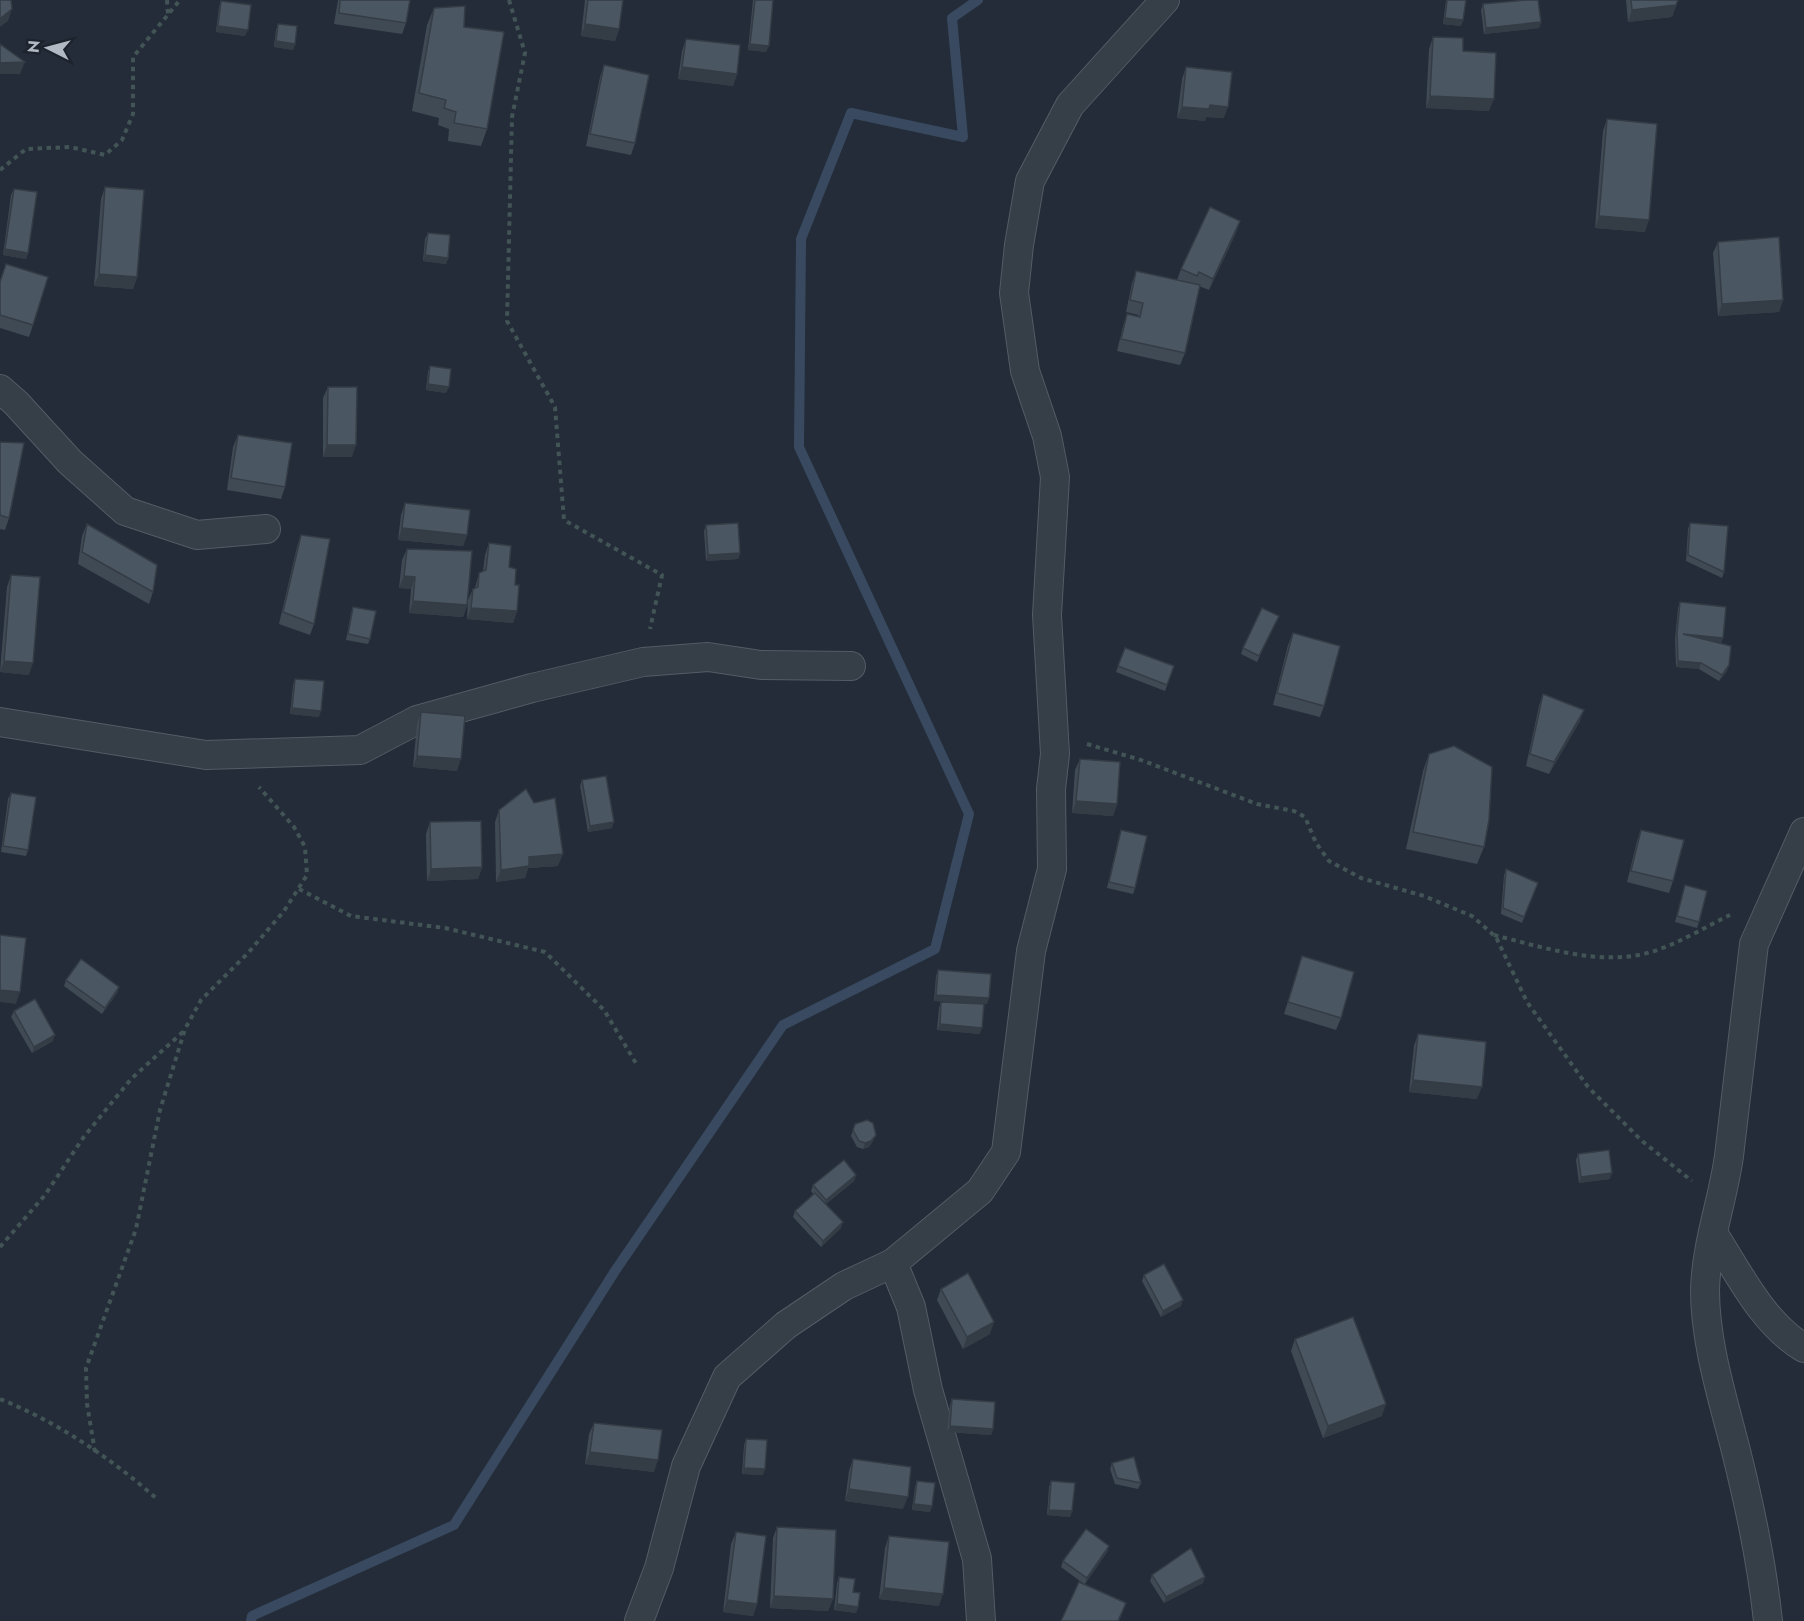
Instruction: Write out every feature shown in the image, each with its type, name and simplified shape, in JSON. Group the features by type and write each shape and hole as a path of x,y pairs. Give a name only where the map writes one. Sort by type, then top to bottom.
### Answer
{"street":[{"path":"639,1621 659,1568 686,1466 727,1377 786,1325 844,1286 892,1263 980,1191 1006,1152 1031,951 1052,869 1051,789 1054,733 1047,615 1055,477 1047,436 1025,371 1014,293 1019,244 1030,182 1070,105 1165,0"},
{"path":"0,389 16,403 70,462 125,511 197,535 266,529"},
{"path":"0,722 206,755 360,750 417,720 532,688 643,662 708,657 761,665 851,666"},
{"path":"1768,1621 1762,1570 1713,1357 1705,1290 1713,1227 1728,1165 1754,944 1804,832"},
{"path":"1713,1227 1760,1305 1790,1340 1804,1348"},
{"path":"892,1263 911,1307 928,1390 977,1559 981,1621"}],"path":[{"path":"167,0 168,16"},
{"path":"0,170 26,149 70,147 105,154 122,140 133,114 133,57 180,0"},
{"path":"509,0 525,53 512,117 507,321 555,406 564,520 662,574 643,662"},
{"path":"1054,733 1141,760 1257,804 1294,811 1305,817 1316,843 1329,861 1361,878 1424,897 1472,916 1493,934 1527,1002 1588,1087 1642,1141 1693,1182 1713,1227"},
{"path":"95,1452 87,1404 86,1368 136,1229 160,1110 186,1029 201,1000 248,953 284,911 307,875 305,847 294,827 263,789 254,783"},
{"path":"299,889 351,916 445,928 545,952 604,1010 637,1065"},
{"path":"1493,934 1557,950 1614,957 1651,952 1733,913"},
{"path":"0,1247 45,1195 83,1138 131,1079 186,1029"},
{"path":"0,1399 33,1413 95,1452 129,1475 156,1499"}],"building":[{"path":"0,0 11,0 12,9 0,19"},
{"path":"340,0 410,0 406,23 339,13"},
{"path":"588,0 623,0 619,29 585,24"},
{"path":"755,0 773,0 769,46 750,44"},
{"path":"1447,0 1466,0 1463,20 1445,18"},
{"path":"1538,0 1541,22 1486,28 1483,4"},
{"path":"1631,0 1678,0 1676,5 1632,10"},
{"path":"221,1 251,5 248,30 218,26"},
{"path":"465,6 464,27 504,32 487,129 454,123 456,112 444,108 446,100 419,93 434,8"},
{"path":"278,24 297,26 295,44 276,41"},
{"path":"1433,37 1463,38 1463,51 1496,53 1494,99 1430,96"},
{"path":"686,39 740,45 737,74 682,67"},
{"path":"0,44 25,62 0,63"},
{"path":"604,65 649,75 635,143 590,134"},
{"path":"1186,67 1232,72 1228,107 1210,105 1209,109 1182,107"},
{"path":"1607,119 1657,124 1649,220 1599,216"},
{"path":"105,187 144,190 137,277 99,274"},
{"path":"14,189 37,192 28,253 5,249"},
{"path":"1210,207 1240,221 1213,279 1199,272 1197,276 1181,269"},
{"path":"428,233 450,235 448,258 425,255"},
{"path":"1779,237 1783,300 1722,304 1718,242"},
{"path":"6,264 48,277 33,325 0,315 0,282"},
{"path":"1136,271 1200,285 1185,353 1121,339 1127,314 1140,317 1143,303 1130,300"},
{"path":"430,366 451,369 449,387 428,384"},
{"path":"328,387 357,387 356,445 327,445"},
{"path":"238,435 292,443 285,487 231,478"},
{"path":"0,442 24,443 9,518 0,515"},
{"path":"405,503 470,510 467,535 402,528"},
{"path":"738,523 740,553 708,555 706,525"},
{"path":"1690,523 1728,526 1724,572 1688,555"},
{"path":"87,524 157,565 153,592 82,552"},
{"path":"301,535 330,539 314,624 283,612"},
{"path":"489,543 511,546 509,567 516,569 515,585 519,585 517,611 471,608 473,589 478,587 479,573 486,570"},
{"path":"407,549 472,551 467,605 413,601 415,577 404,576"},
{"path":"11,575 40,577 33,663 4,661"},
{"path":"1680,602 1726,607 1723,638 1683,634 1731,646 1729,665 1722,675 1701,663 1678,661 1677,633"},
{"path":"353,607 376,611 370,639 348,634"},
{"path":"1262,608 1279,616 1259,656 1243,648"},
{"path":"1293,633 1340,646 1324,706 1277,693"},
{"path":"1125,648 1174,666 1167,685 1118,666"},
{"path":"295,679 324,681 321,711 292,708"},
{"path":"1543,694 1584,710 1554,762 1530,754"},
{"path":"421,712 465,716 461,759 417,756"},
{"path":"1454,746 1492,767 1489,820 1484,847 1413,832 1429,754"},
{"path":"1080,759 1120,762 1117,804 1076,801"},
{"path":"606,776 614,822 590,826 582,780"},
{"path":"526,789 534,803 555,798 563,854 529,857 529,866 501,870 499,810"},
{"path":"11,793 36,797 28,850 3,846"},
{"path":"481,821 482,867 431,869 430,822"},
{"path":"1121,830 1147,836 1135,888 1109,882"},
{"path":"1641,830 1684,840 1673,881 1631,871"},
{"path":"1506,869 1538,883 1524,917 1503,908"},
{"path":"1685,885 1707,891 1699,922 1677,916"},
{"path":"0,935 26,938 20,992 0,990"},
{"path":"1302,956 1354,972 1341,1018 1288,1002"},
{"path":"81,959 119,987 105,1008 66,980"},
{"path":"938,970 991,974 989,998 936,995"},
{"path":"35,999 55,1035 34,1047 14,1011"},
{"path":"941,1002 984,1004 982,1028 940,1024"},
{"path":"1418,1034 1486,1042 1482,1087 1413,1080"},
{"path":"867,1120 873,1123 876,1135 871,1141 865,1143 859,1141 853,1130 855,1124"},
{"path":"1609,1150 1612,1173 1581,1177 1578,1154"},
{"path":"844,1160 856,1175 826,1200 813,1185"},
{"path":"815,1193 843,1222 823,1241 795,1211"},
{"path":"1164,1264 1183,1300 1163,1311 1144,1275"},
{"path":"968,1273 994,1322 967,1337 941,1289"},
{"path":"1353,1317 1386,1404 1328,1426 1295,1339"},
{"path":"952,1399 995,1402 993,1429 950,1426"},
{"path":"594,1423 662,1430 658,1460 590,1452"},
{"path":"746,1439 767,1440 765,1469 744,1468"},
{"path":"1134,1457 1141,1483 1117,1478 1112,1463"},
{"path":"853,1459 911,1467 908,1497 849,1489"},
{"path":"917,1481 935,1483 932,1506 914,1504"},
{"path":"1051,1481 1075,1483 1072,1511 1049,1510"},
{"path":"777,1527 836,1530 833,1599 774,1596"},
{"path":"1086,1529 1109,1546 1087,1578 1063,1561"},
{"path":"736,1532 766,1536 757,1604 727,1600"},
{"path":"889,1536 949,1542 943,1594 884,1588"},
{"path":"1191,1548 1205,1577 1166,1597 1152,1575"},
{"path":"839,1577 855,1579 853,1592 860,1593 858,1607 837,1604"},
{"path":"1079,1582 1126,1603 1118,1621 1061,1621"}],"waterway":[{"path":"251,1621 252,1616 454,1525 615,1271 783,1025 935,949 969,814 799,447 801,239 851,113 963,137 952,18 978,0"}]}
